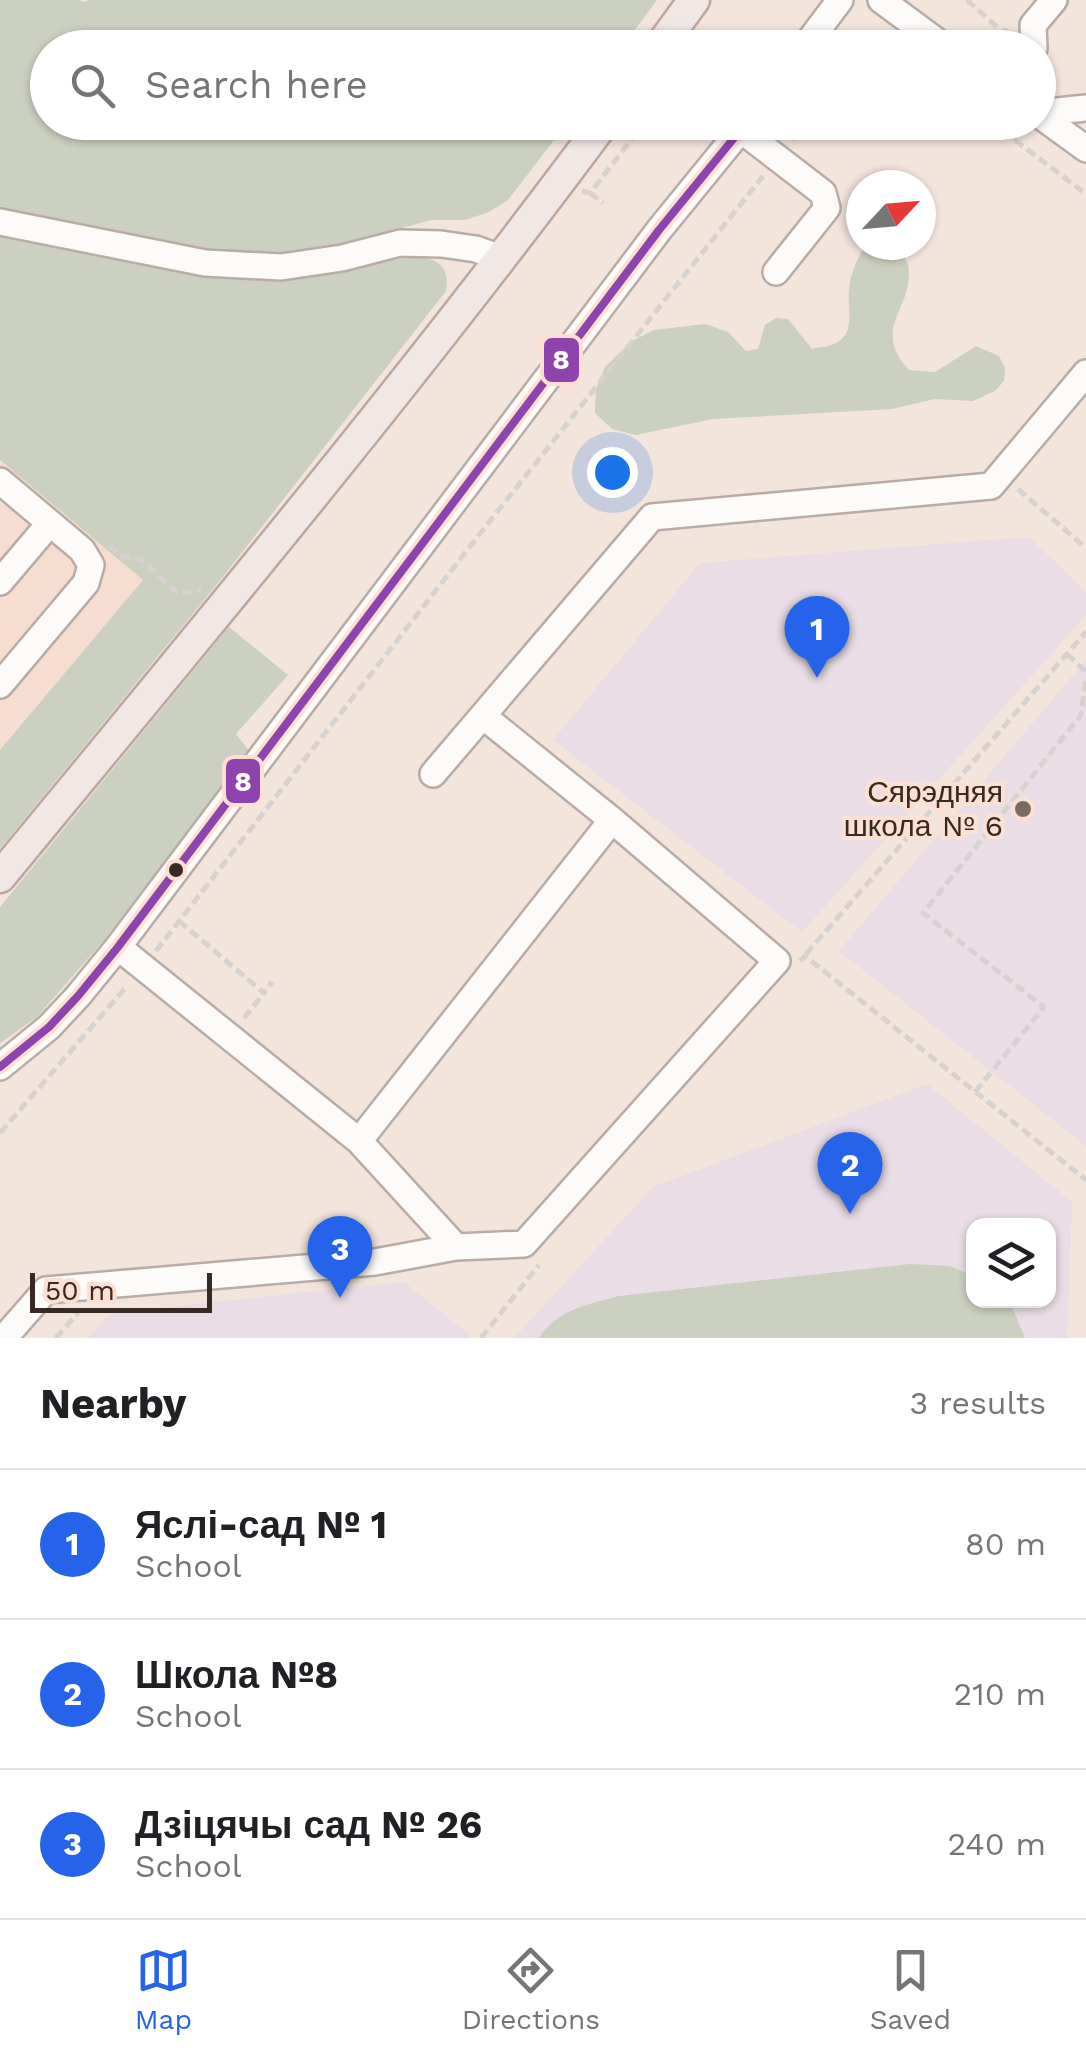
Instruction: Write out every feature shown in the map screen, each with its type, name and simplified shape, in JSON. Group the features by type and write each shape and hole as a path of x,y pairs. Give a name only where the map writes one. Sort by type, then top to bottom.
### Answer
{"main road":[{"path":"672,30 694,0"},
{"path":"0,877 259,564 503,259 591,140"}],"street":[{"path":"818,30 840,0"},
{"path":"880,0 921,30"},
{"path":"1033,30 1054,0"},
{"path":"1056,111 1086,108"},
{"path":"1056,127 1086,150"},
{"path":"0,1066 48,1027 118,948 659,230 733,140"},
{"path":"759,140 823,192 826,208 776,272"},
{"path":"0,222 205,264 280,268 400,243 476,248 503,259"},
{"path":"433,774 652,517 991,486 1086,373"},
{"path":"0,480 82,550 91,565 86,583 0,685"},
{"path":"0,582 50,523"},
{"path":"4,1338 46,1290 375,1262 456,1248 524,1244 777,960 483,716"},
{"path":"359,1141 612,820"},
{"path":"118,948 359,1141 456,1248"}],"path":[{"path":"967,0 1002,30"},
{"path":"1006,30 1012,22"},
{"path":"0,1133 144,968 791,140"},
{"path":"1015,140 1086,194"},
{"path":"590,193 603,203"},
{"path":"1000,474 1086,548"},
{"path":"107,544 122,556 141,560 175,591 188,593 212,585"},
{"path":"1086,632 805,956 1086,1180"},
{"path":"975,1092 1044,1006 924,913 1081,715 1086,674 1067,654"},
{"path":"179,921 264,992"},
{"path":"229,1036 272,982"}],"shaded area":[{"path":"0,460 143,580 0,750"},
{"path":"1029,537 1086,592 1086,615 802,932 553,740 700,563"},
{"name":"Сярэдняя школа № 6","path":"1086,660 1086,1146 839,951"},
{"path":"927,1084 1072,1202 1067,1338 514,1338 653,1187"},
{"path":"404,1282 470,1335 88,1338 111,1313"}],"green space":[{"path":"0,0 657,0 635,30 30,30 30,140 554,140 508,200 489,212 465,220 431,220 338,245 281,255 207,251 0,209"},
{"path":"0,236 172,269 244,278 307,277 395,260 427,259 439,264 446,274 446,291 222,578 0,849 0,750 143,580 0,460"},
{"path":"906,260 908,265 909,280 893,329 893,342 909,370 935,372 976,346 999,356 1005,368 1004,381 995,391 973,401 935,399 892,409 713,419 636,435 612,429 595,413 596,389 605,367 632,341 654,330 705,324 728,332 746,351 758,349 765,325 776,318 788,319 812,349 836,343 848,327 849,290 857,261"},
{"path":"229,627 288,675 236,734 250,752 105,939 37,1017 0,1043 0,907"},
{"path":"910,1264 950,1266 966,1273 966,1308 1012,1308 1025,1338 539,1338 564,1315 619,1296"}],"transit line":[{"name":"8","path":"0,1067 49,1027 118,947 659,230 732,140"}],"place":[{"name":"Яслі-сад № 1","path":"817,678"},
{"name":"Сярэдняя школа № 6","path":"1023,809"},
{"name":"Школа №8","path":"850,1214"},
{"name":"Дзіцячы сад № 26","path":"340,1298"}]}
